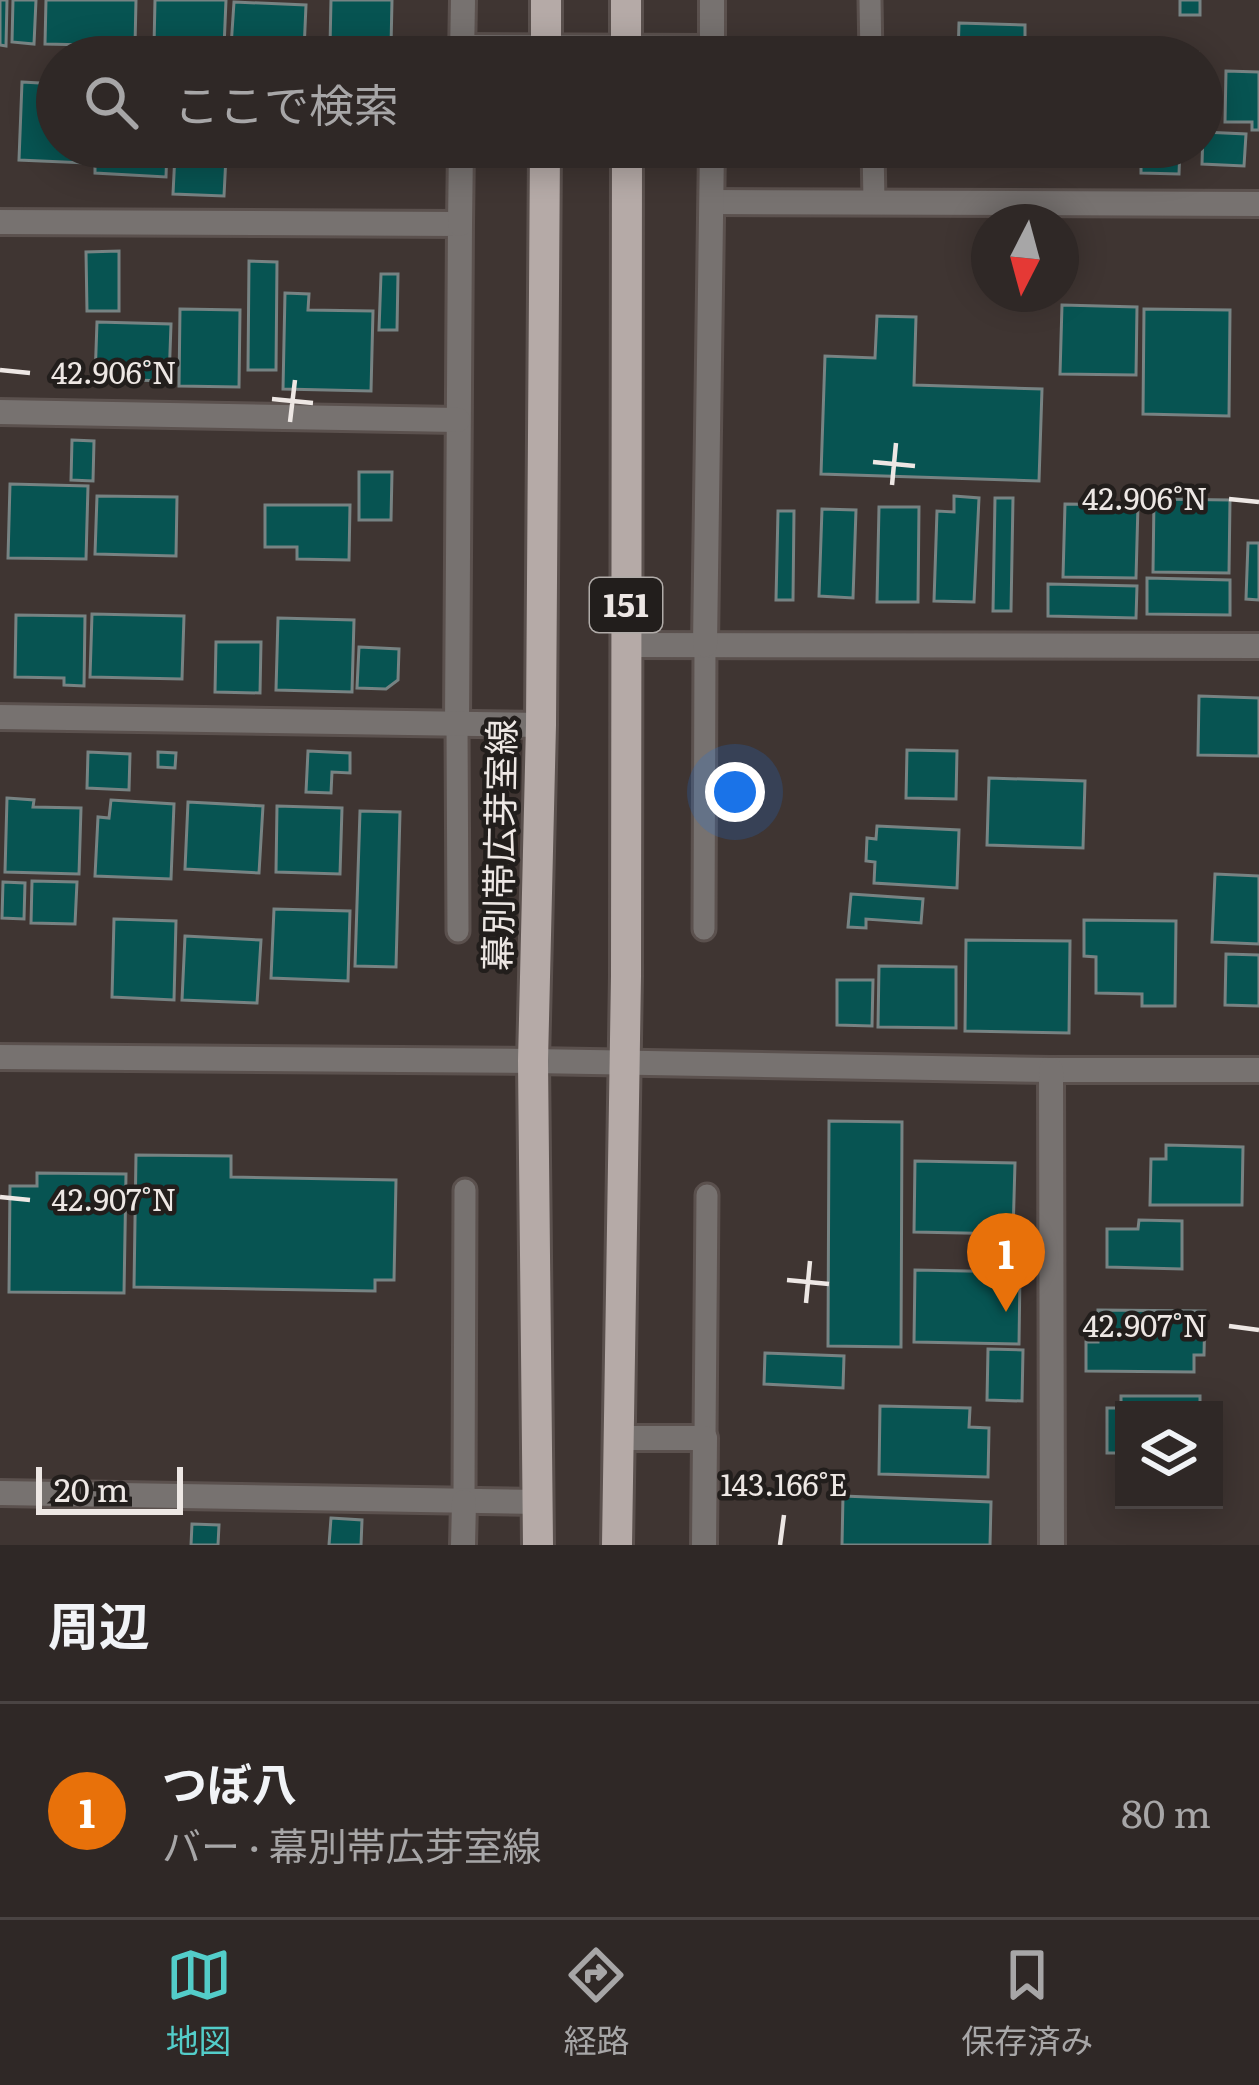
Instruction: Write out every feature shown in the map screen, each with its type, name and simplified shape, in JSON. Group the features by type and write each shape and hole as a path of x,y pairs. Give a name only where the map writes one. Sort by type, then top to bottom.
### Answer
{"main road":[{"path":"546,0 546,36"},
{"path":"626,0 626,36"},
{"name":"幕別帯広芽室線","path":"538,1545 533,1061 545,168"},
{"name":"151","path":"617,1545 627,168"}],"street":[{"path":"462,36 463,0"},
{"path":"712,0 712,36"},
{"path":"458,724 461,168"},
{"path":"705,645 712,168"},
{"path":"712,202 1259,204"},
{"path":"0,222 460,224"},
{"path":"0,412 458,420"},
{"path":"626,645 1259,646"},
{"path":"0,717 541,725"},
{"path":"0,1057 1259,1070"},
{"path":"1051,1070 1052,1545"},
{"path":"618,1438 705,1438 704,1545"},
{"path":"0,1493 539,1502"},
{"path":"463,1545 464,1502"}],"lane":[{"path":"870,0 871,36"},
{"path":"873,168 874,202"},
{"path":"704,929 705,645"},
{"path":"458,724 458,931"},
{"path":"464,1502 465,1190"},
{"path":"705,1438 706,1196"}],"building":[{"path":"0,0 7,0 6,46 0,45"},
{"path":"13,0 36,0 34,44 12,42"},
{"path":"46,0 136,0 135,36 45,36"},
{"path":"155,0 226,0 224,36 154,36"},
{"path":"331,0 392,0 391,36 330,36"},
{"path":"1180,0 1200,0 1200,15 1180,15"},
{"path":"234,2 306,5 305,36 232,36"},
{"path":"959,23 1025,25 1025,36 959,36"},
{"path":"1226,71 1259,72 1259,130 1252,130 1252,122 1225,122"},
{"path":"22,82 36,83 36,161 19,160"},
{"path":"1223,133 1246,134 1244,166 1223,165"},
{"path":"95,168 166,168 166,177 95,173"},
{"path":"174,168 225,168 224,196 173,194"},
{"path":"1141,168 1179,168 1179,174 1141,173"},
{"path":"119,251 119,311 87,311 86,252"},
{"path":"249,261 277,262 276,370 248,370"},
{"path":"381,274 398,274 397,330 379,330"},
{"path":"285,293 309,294 308,310 373,311 371,391 283,389"},
{"path":"1079,305 1137,307 1136,375 1060,374 1062,312 1079,312"},
{"path":"180,309 240,310 239,387 179,386"},
{"path":"1144,309 1230,310 1229,416 1143,414"},
{"path":"877,316 916,317 914,385 1042,389 1039,481 821,474 825,356 875,358"},
{"path":"97,322 171,324 169,381 95,379"},
{"path":"72,440 94,441 93,481 71,480"},
{"path":"359,472 392,472 391,520 359,520"},
{"path":"10,484 88,486 86,559 8,558"},
{"path":"97,496 177,497 176,556 95,554"},
{"path":"954,496 979,498 974,602 934,601 937,511 954,512"},
{"path":"995,498 1013,498 1011,611 993,611"},
{"path":"1154,499 1230,500 1229,573 1153,572"},
{"path":"1065,504 1138,505 1136,578 1063,577"},
{"path":"265,505 350,505 349,560 297,559 297,547 265,547"},
{"path":"879,507 919,507 918,602 877,602"},
{"path":"822,509 856,510 853,598 819,596"},
{"path":"778,511 794,511 793,600 776,600"},
{"path":"1248,543 1259,543 1259,600 1246,599"},
{"path":"1147,578 1230,580 1230,615 1147,614"},
{"path":"1048,584 1137,586 1136,618 1048,616"},
{"path":"92,614 184,616 182,679 90,677"},
{"path":"16,615 85,616 84,686 64,685 64,678 15,677"},
{"path":"278,618 354,620 352,692 276,690"},
{"path":"216,642 261,642 260,693 215,692"},
{"path":"359,647 399,649 398,680 386,689 357,688"},
{"path":"1199,696 1259,698 1259,756 1198,755"},
{"path":"907,750 957,751 956,799 906,798"},
{"path":"308,751 350,753 350,773 332,772 331,793 306,792"},
{"path":"88,752 130,754 129,790 87,788"},
{"path":"158,752 176,753 175,768 158,767"},
{"path":"989,778 1085,781 1083,848 987,845"},
{"path":"7,798 34,800 33,807 81,808 79,874 5,872"},
{"path":"111,800 174,804 171,879 95,876 98,817 109,818"},
{"path":"188,802 263,806 259,873 185,869"},
{"path":"277,806 342,808 340,874 276,872"},
{"path":"360,811 400,812 396,967 355,966"},
{"path":"877,826 959,830 957,888 874,883 875,862 866,861 867,838 876,839"},
{"path":"1215,874 1259,876 1259,944 1212,942"},
{"path":"32,881 77,882 75,924 31,923"},
{"path":"3,882 25,883 24,919 2,918"},
{"path":"851,894 923,899 921,923 866,919 866,928 848,927"},
{"path":"274,909 350,911 348,981 271,978"},
{"path":"114,919 176,921 174,1000 112,997"},
{"path":"1084,920 1176,921 1175,1006 1142,1006 1142,994 1096,993 1096,957 1084,956"},
{"path":"185,936 261,940 257,1003 182,1000"},
{"path":"966,940 1070,941 1069,1033 965,1031"},
{"path":"1226,954 1259,955 1259,1006 1225,1005"},
{"path":"879,966 956,967 956,1028 878,1027"},
{"path":"837,980 873,980 872,1026 837,1025"},
{"path":"829,1121 902,1122 901,1347 828,1346"},
{"path":"1166,1145 1243,1147 1242,1205 1150,1205 1151,1159 1166,1159"},
{"path":"136,1155 231,1156 231,1177 396,1180 394,1280 375,1280 375,1291 134,1287"},
{"path":"915,1161 1015,1163 1013,1234 914,1232"},
{"path":"37,1173 126,1174 124,1293 9,1292 10,1186 37,1186"},
{"path":"1139,1220 1182,1221 1182,1269 1107,1267 1107,1229 1138,1229"},
{"path":"981,1243 1022,1243 1023,1261 982,1262"},
{"path":"915,1270 1020,1272 1019,1344 914,1342"},
{"path":"1098,1310 1205,1311 1204,1355 1194,1355 1194,1372 1086,1371 1086,1342 1098,1342"},
{"path":"988,1349 1023,1350 1022,1401 987,1400"},
{"path":"765,1353 844,1356 843,1388 764,1384"},
{"path":"1121,1396 1200,1396 1200,1401 1121,1401"},
{"path":"880,1406 970,1408 969,1427 989,1428 988,1477 879,1474"},
{"path":"1107,1408 1115,1408 1115,1453 1107,1453"},
{"path":"843,1496 991,1502 990,1545 842,1545"},
{"path":"331,1518 362,1520 361,1545 329,1545"},
{"path":"192,1524 219,1525 218,1545 191,1545"}],"place":[{"name":"つぼ八","path":"1006,1312"}]}
